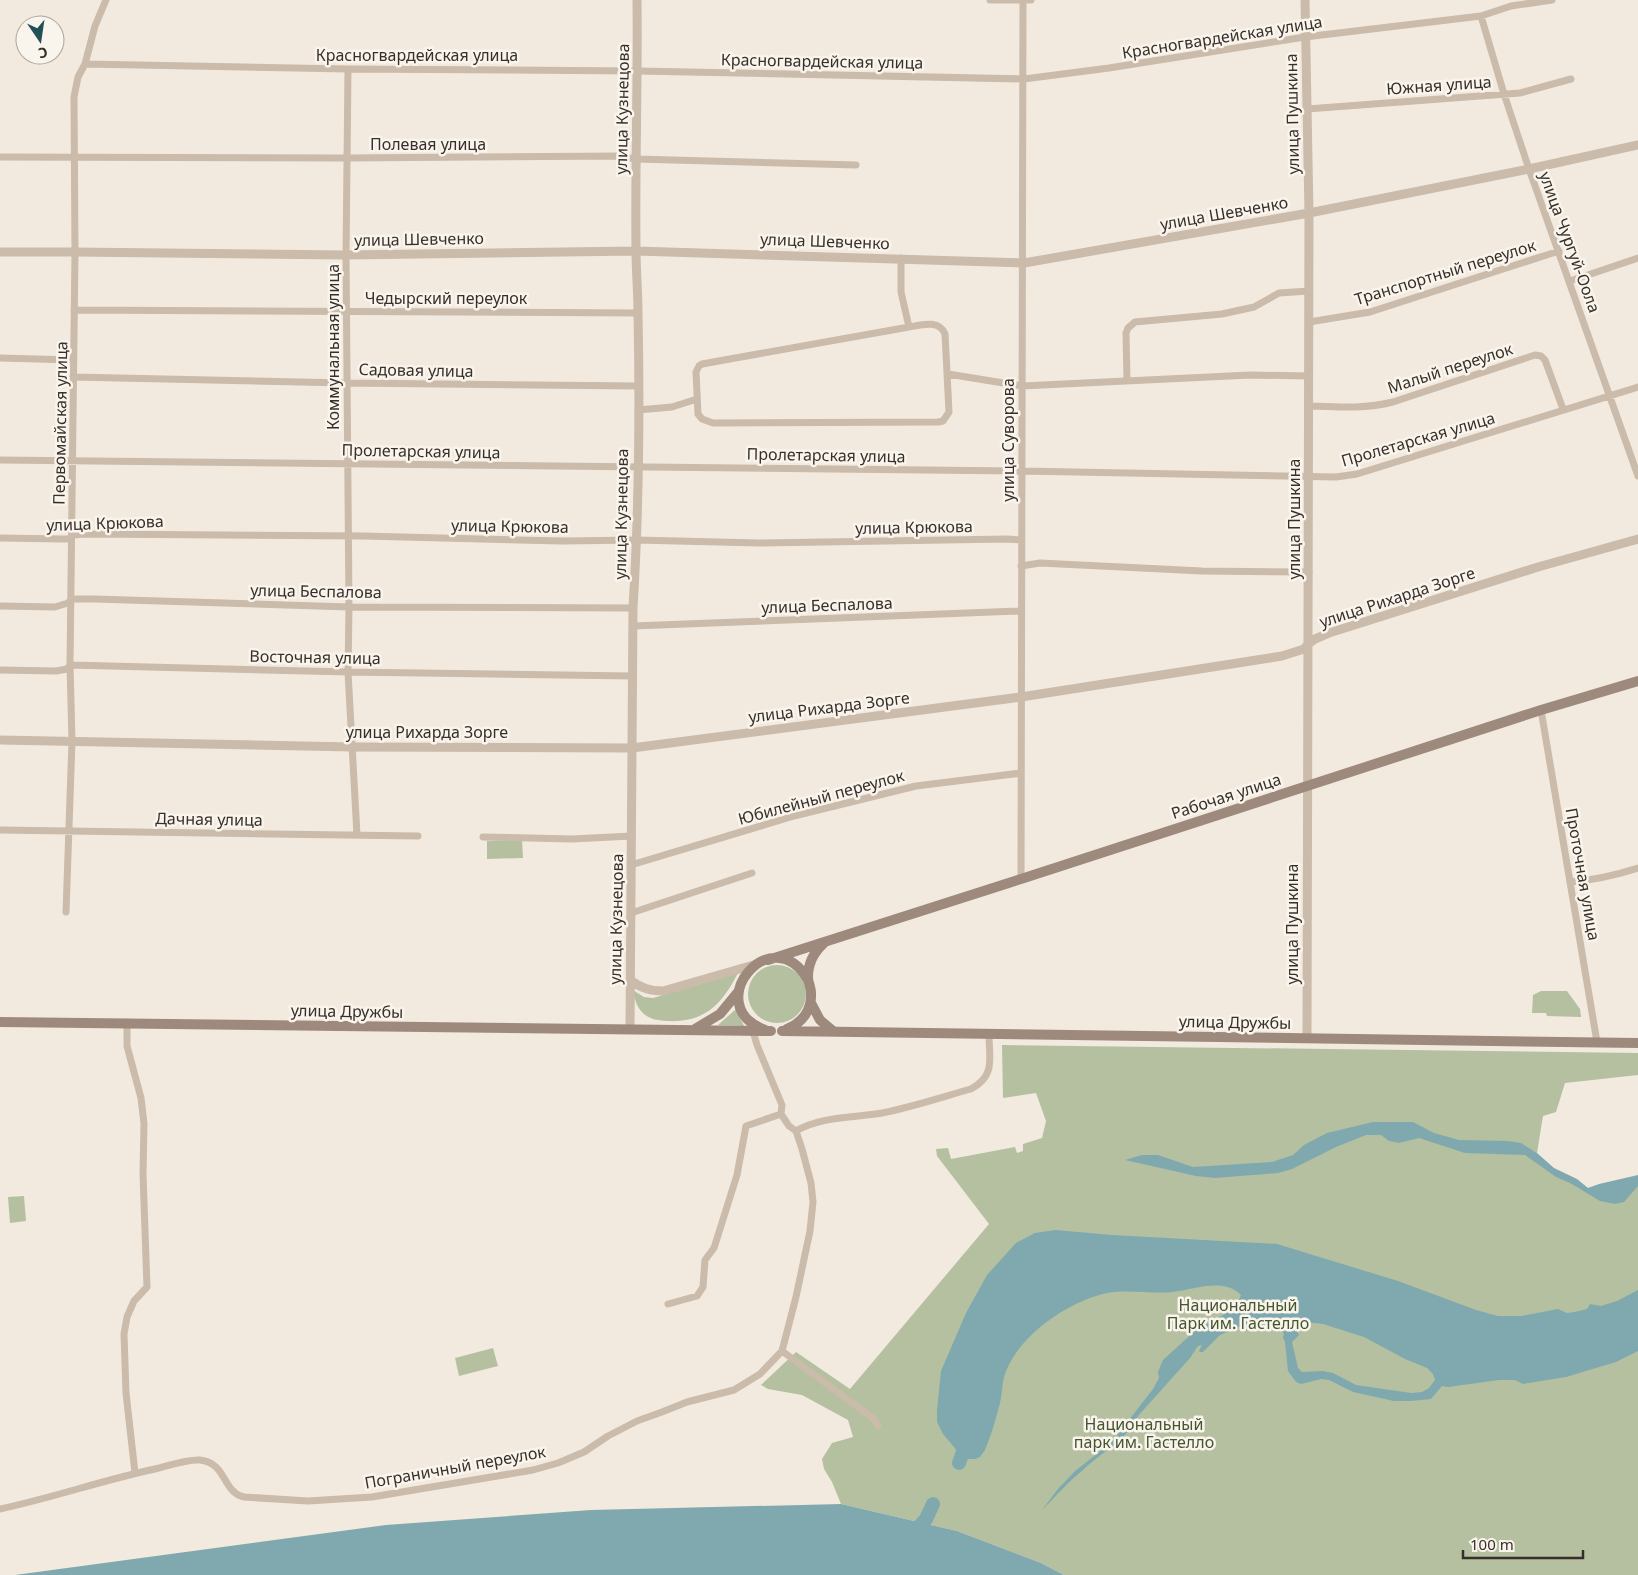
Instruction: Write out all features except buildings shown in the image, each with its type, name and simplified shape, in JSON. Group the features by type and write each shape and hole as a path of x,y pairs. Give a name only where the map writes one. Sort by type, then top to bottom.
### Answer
{"main road":[{"name":"Рабочая улица","path":"768,960 1541,710 1638,681"},
{"path":"739,991 740,1005 751,1026 776,1031 792,1027 807,1013 811,1003 808,980 809,970 814,954 825,942"},
{"path":"693,1030 720,1014 739,991 745,975 757,964 768,960 780,959 792,963 801,970 808,980"},
{"path":"811,1003 820,1020 832,1031"},
{"name":"улица Дружбы","path":"0,1022 693,1030 751,1026"},
{"name":"улица Дружбы","path":"776,1031 1638,1043"}],"street":[{"name":"Первомайская улица","path":"66,912 72,741 70,665 75,252 74,96 78,77 85,64 95,26 106,0"},
{"name":"улица Кузнецова","path":"630,1029 632,676 638,467 636,251 637,0"},
{"path":"990,0 1026,0"},
{"name":"улица Суворова","path":"1021,879 1021,540 1026,0"},
{"name":"улица Пушкина","path":"1305,0 1309,213 1307,1038"},
{"name":"Красногвардейская улица","path":"85,64 348,69 638,71 1024,79 1109,68 1305,37 1481,16 1511,6 1552,0"},
{"name":"улица Чургуй-Оола","path":"1481,16 1529,169 1610,397 1635,460 1638,476"},
{"name":"Коммунальная улица","path":"348,69 346,158 348,672 356,835"},
{"name":"Южная улица","path":"1307,109 1520,93 1571,79"},
{"name":"улица Шевченко","path":"0,252 346,255 636,251 1024,263 1309,213 1638,145"},
{"name":"Полевая улица","path":"0,156 346,158 618,156 636,159 856,165"},
{"name":"Транспортный переулок","path":"1308,322 1370,312 1559,251"},
{"path":"901,258 901,292 909,327"},
{"path":"1570,281 1638,258"},
{"path":"1127,381 1126,333 1128,328 1135,322 1222,314 1254,307 1279,293 1308,291"},
{"name":"Чедырский переулок","path":"74,310 638,312"},
{"path":"932,324 938,325 943,329 948,374 949,412 943,421 938,422 713,423 702,419 698,414 696,372 702,364 909,327 932,324"},
{"name":"Малый переулок","path":"1309,406 1377,406 1535,355 1541,356 1545,360 1563,410"},
{"path":"0,358 74,360"},
{"path":"948,374 1022,386 1250,375 1308,376"},
{"name":"Садовая улица","path":"74,377 346,383 638,386"},
{"name":"Пролетарская улица","path":"0,460 1022,471 1336,477 1357,474 1638,387"},
{"path":"638,410 672,407 697,399"},
{"name":"улица Крюкова","path":"0,538 62,540 69,539 72,535 348,536 759,543 1021,540"},
{"name":"улица Рихарда Зорге","path":"0,740 352,747 632,748 1021,697 1282,656 1304,649 1308,644 1329,633 1538,567 1638,539"},
{"path":"1021,566 1040,563 1202,571 1308,572"},
{"name":"улица Беспалова","path":"0,606 55,607 68,603 72,599 349,607 633,608"},
{"name":"улица Беспалова","path":"633,626 1021,611"},
{"name":"Восточная улица","path":"0,670 56,671 67,669 70,665 348,672 632,676"},
{"name":"Проточная улица","path":"1541,710 1596,1042"},
{"name":"Юбилейный переулок","path":"631,865 794,816 916,786 1021,773"},
{"name":"Дачная улица","path":"0,830 418,836"},
{"path":"483,836 572,839 632,836"},
{"path":"1570,882 1591,880 1638,868"},
{"path":"631,913 752,873"},
{"path":"630,980 646,990 663,991 757,964"},
{"path":"0,1509 36,1502 135,1473 126,1393 124,1334 127,1317 134,1301 147,1287 143,1174 144,1124 141,1098 127,1046 127,1022"},
{"path":"751,1026 782,1105 781,1114 789,1126 796,1132 802,1149 811,1183 813,1202 812,1218 796,1297 782,1352 870,1416 878,1423 878,1426"},
{"path":"796,1132 820,1121 883,1112 971,1089 980,1084 990,1068 989,1034"},
{"path":"668,1304 697,1296 701,1292 705,1260 714,1248 737,1175 746,1126 781,1114"},
{"name":"Пограничный переулок","path":"135,1473 199,1460 220,1471 232,1492 237,1496 308,1500 372,1497 533,1470 558,1463 584,1452 608,1436 686,1402 734,1390 760,1374 782,1352"}],"green space":[{"path":"522,840 523,858 487,859 487,841"},
{"path":"771,965 783,965 793,969 802,978 806,1000 798,1015 783,1023 771,1023 761,1019 752,1010 748,1000 748,988 752,978 761,969"},
{"path":"738,973 726,994 711,1009 692,1019 680,1021 657,1020 646,1015 639,1008 631,989 644,997 653,998"},
{"path":"1541,991 1567,991 1580,1009 1581,1017 1547,1016 1546,1013 1532,1013 1533,995"},
{"path":"736,1009 744,1026 718,1025"},
{"name":"Национальный Парк им. Гастелло","path":"1002,1045 1638,1053 1638,1075 1565,1083 1556,1112 1543,1116 1537,1153 1532,1150 1531,1154 1580,1189 1638,1181 1638,1575 1064,1575 1041,1563 957,1531 841,1504 832,1482 824,1469 822,1459 832,1443 853,1437 848,1420 802,1395 768,1389 761,1385 796,1352 850,1389 989,1224 937,1156 936,1149 948,1148 951,1159 1015,1147 1017,1153 1023,1151 1023,1144 1042,1138 1046,1121 1036,1093 1003,1098"},
{"path":"24,1196 26,1221 10,1223 8,1197"},
{"path":"493,1348 498,1366 459,1376 455,1358"}],"water":[{"path":"1373,1122 1413,1122 1434,1133 1459,1140 1521,1143 1537,1153 1554,1168 1577,1179 1588,1188 1638,1175 1638,1186 1624,1202 1615,1204 1600,1201 1556,1177 1525,1155 1465,1153 1419,1138 1399,1143 1389,1141 1381,1135 1366,1135 1336,1147 1292,1169 1278,1173 1215,1178 1196,1176 1125,1160 1142,1155 1158,1155 1193,1167 1272,1162 1293,1155 1304,1145 1327,1133"},
{"path":"1055,1230 1277,1244 1398,1281 1476,1310 1498,1316 1522,1316 1558,1309 1567,1313 1575,1312 1587,1309 1590,1304 1601,1306 1617,1301 1638,1290 1638,1351 1616,1362 1566,1377 1523,1384 1515,1380 1499,1380 1448,1387 1442,1386 1431,1399 1394,1401 1353,1392 1329,1380 1321,1379 1301,1384 1296,1382 1288,1371 1284,1334 1281,1330 1276,1327 1269,1328 1262,1324 1241,1326 1220,1335 1203,1352 1199,1351 1202,1345 1198,1346 1190,1358 1138,1416 1128,1432 1073,1478 1042,1510 1075,1471 1111,1443 1153,1389 1159,1378 1158,1372 1163,1360 1196,1330 1232,1310 1238,1303 1241,1295 1226,1287 1217,1286 1172,1292 1115,1292 1092,1297 1060,1313 1031,1335 1010,1363 1004,1377 1001,1400 985,1450 980,1457 967,1459 960,1454 943,1434 937,1422 941,1371 966,1313 987,1275 1016,1243 1035,1233","holes":["1297,1321 1323,1324 1364,1337 1405,1359 1427,1368 1433,1374 1435,1380 1429,1388 1422,1392 1411,1393 1356,1385 1333,1373 1323,1371 1302,1372 1298,1368 1292,1342 1299,1335 1295,1328 1285,1323"]},
{"path":"841,1504 957,1531 1041,1563 1064,1575 15,1575 386,1525 591,1510"}],"waterway":[{"path":"959,1463 968,1438"},
{"path":"910,1537 926,1519 933,1504"}],"park label":[{"name":"Национальный парк им. Гастелло","path":"1144,1433"}]}
